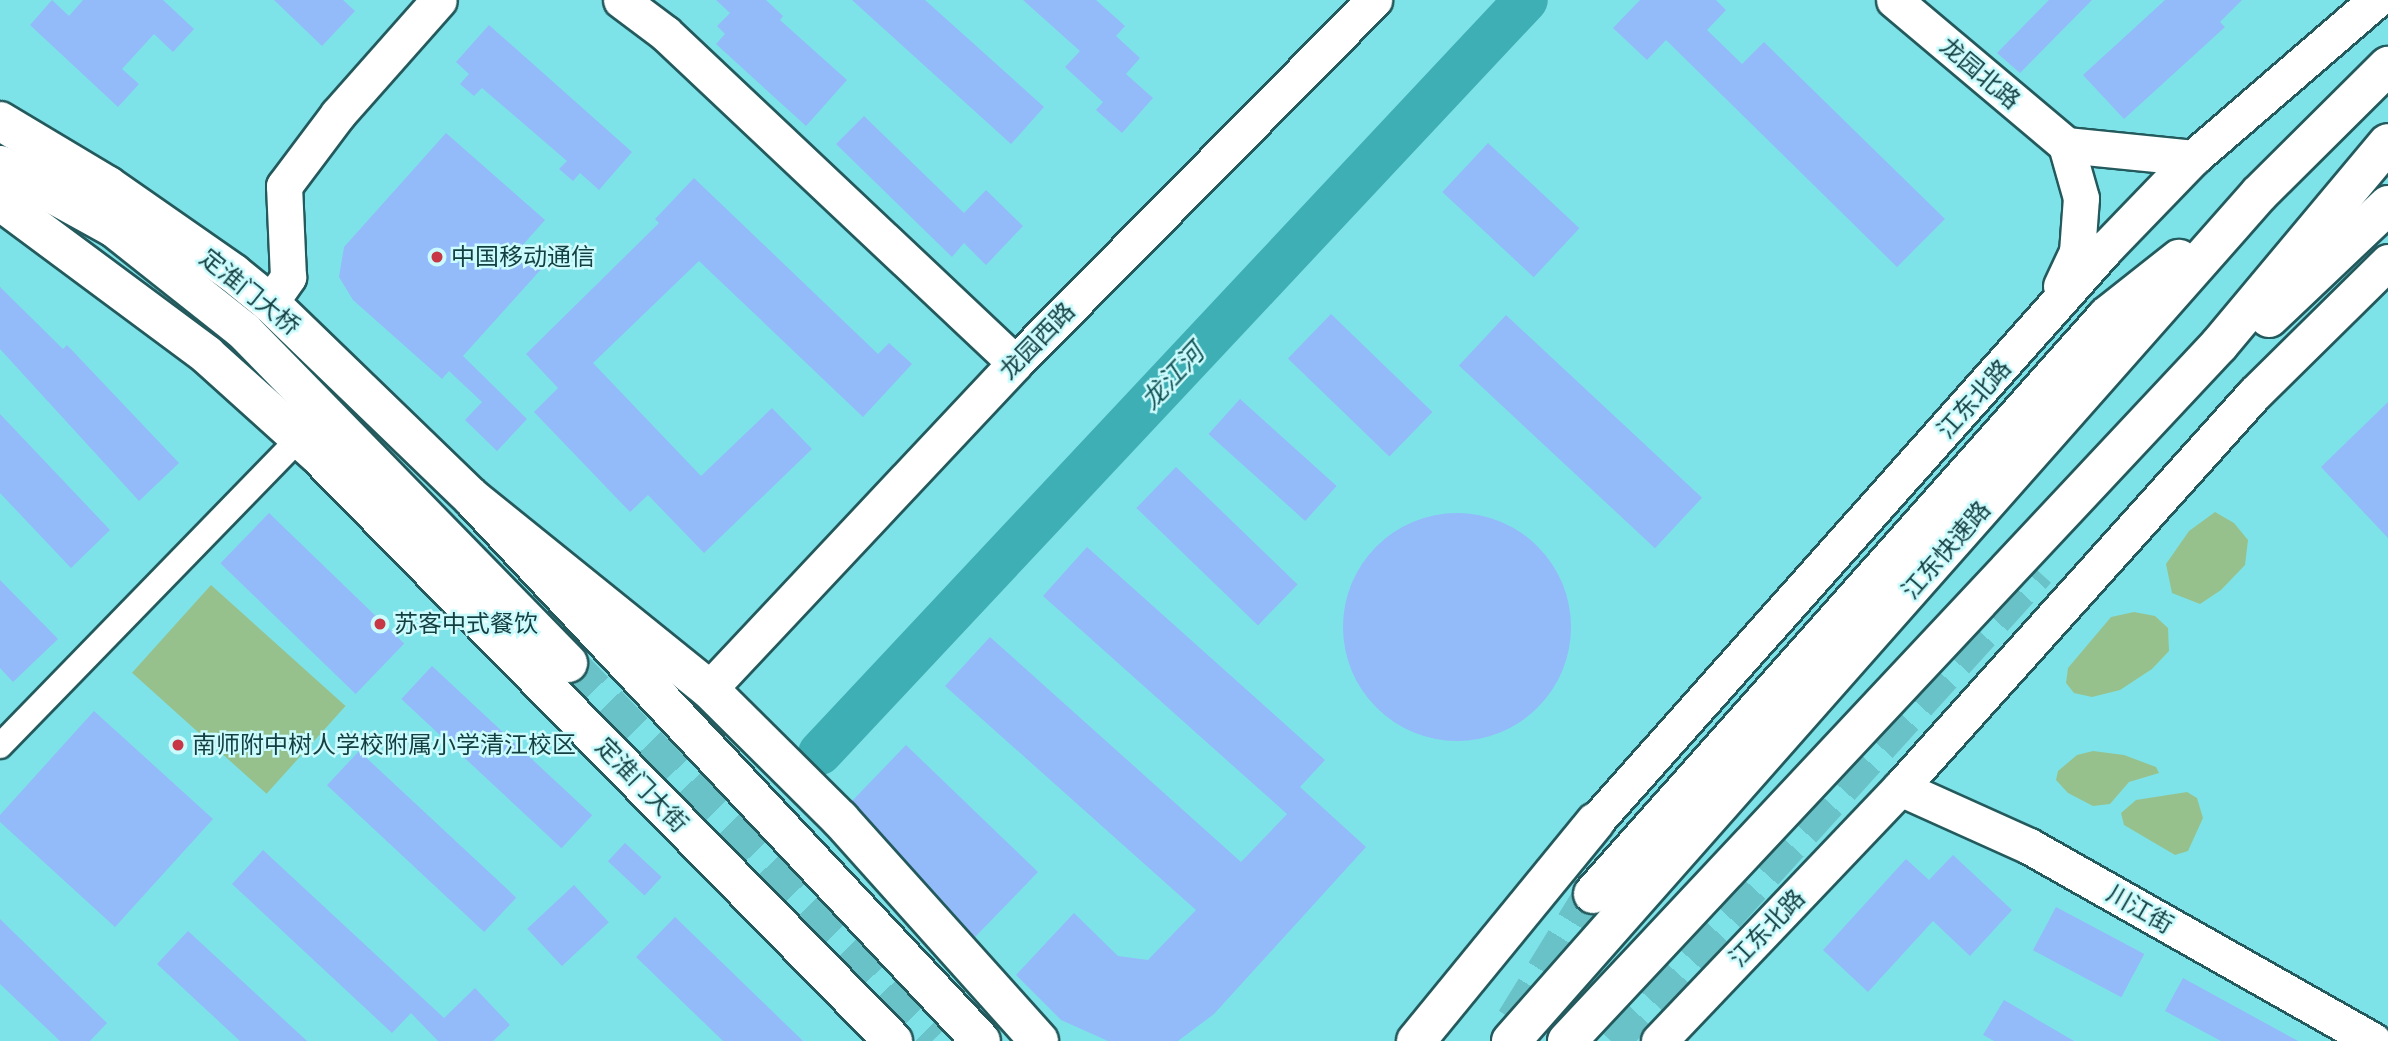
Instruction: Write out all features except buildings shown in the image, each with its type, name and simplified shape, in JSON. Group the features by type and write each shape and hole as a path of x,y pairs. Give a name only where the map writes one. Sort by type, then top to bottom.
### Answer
{"main road":[{"path":"270,303 288,277 284,186 338,114 439,0"},
{"path":"621,0 665,33 1015,363"},
{"name":"龙园西路","path":"709,688 1015,363 1374,0"},
{"name":"龙园北路","path":"1894,0 2066,145"},
{"name":"江东北路","path":"1595,822 2193,158 2376,0"},
{"name":"江东快速路","path":"1511,1041 2259,194 2388,66"},
{"name":"定淮门大桥","path":"0,121 107,185 233,273 270,303 472,498"},
{"path":"1567,1041 2219,345 2388,143"},
{"path":"2044,321 2077,252 2081,198 2066,145 2193,158"},
{"path":"0,165 114,228 244,331 568,663"},
{"path":"1593,894 2107,316 2259,194"},
{"name":"定淮门大街","path":"0,201 207,355 299,438 893,1041"},
{"path":"2037,570 2269,318 2388,205"},
{"name":"江东北路","path":"1659,1041 1900,789 2253,394 2388,262"},
{"path":"472,498 709,688 840,819 1039,1041"},
{"path":"472,498 981,1041"},
{"name":"川江街","path":"1900,789 2029,846 2373,1041"},
{"path":"1416,1041 1595,822"}],"street":[{"path":"0,746 299,438"}],"green space":[{"path":"2215,512 2234,523 2248,540 2245,565 2221,590 2200,604 2172,593 2166,564 2189,531"},
{"path":"211,585 346,706 267,794 132,673"},
{"path":"2134,612 2155,616 2168,628 2169,651 2152,669 2120,690 2092,697 2074,693 2066,683 2068,668 2111,617"},
{"path":"2093,751 2124,755 2156,767 2159,773 2129,782 2110,804 2093,806 2068,793 2056,780 2058,771 2077,755"},
{"path":"2187,792 2197,798 2203,818 2188,851 2175,855 2124,825 2121,813 2136,800"}],"waterway":[{"name":"龙江河","path":"820,753 1526,0"}],"tunnel":[{"path":"1611,1041 2037,570"},
{"path":"568,663 932,1041"},
{"path":"1515,1021 1593,894"}],"place":[{"name":"中国移动通信","path":"437,257"},
{"name":"苏客中式餐饮","path":"380,624"},
{"name":"南师附中树人学校附属小学清江校区","path":"178,745"}]}
